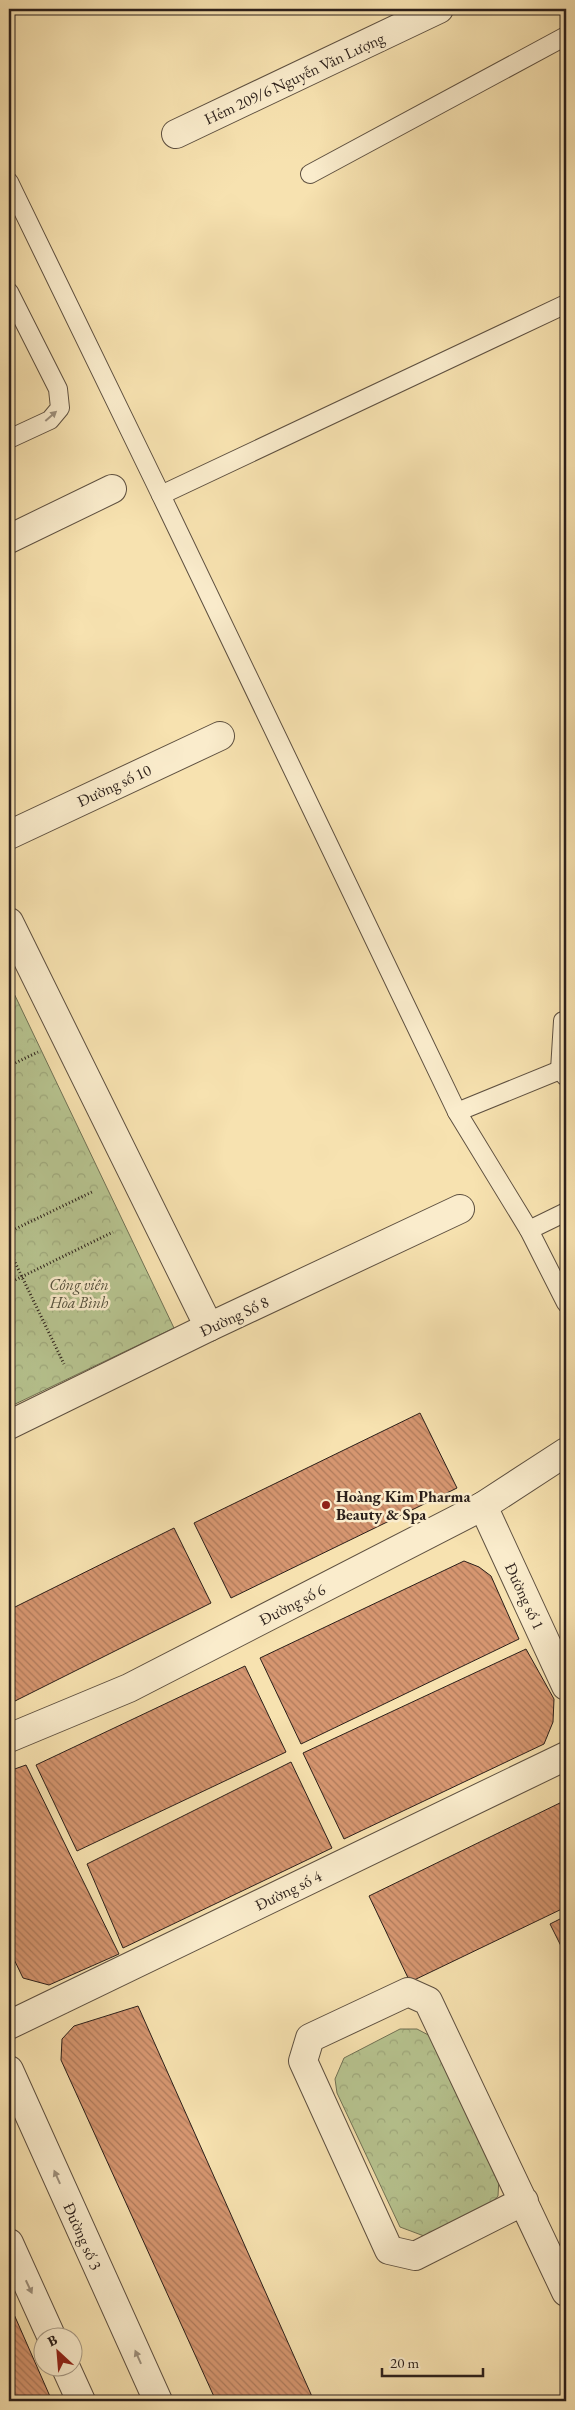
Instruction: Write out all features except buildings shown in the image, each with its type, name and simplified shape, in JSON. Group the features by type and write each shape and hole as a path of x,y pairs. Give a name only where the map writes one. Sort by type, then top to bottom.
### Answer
{"street":[{"name":"Hẻm 209/6 Nguyễn Văn Lượng","path":"176,134 439,9"},
{"path":"9,539 112,489"},
{"name":"Đường số 10","path":"9,835 220,736"},
{"path":"9,922 209,1327"},
{"name":"Đường Số 8","path":"9,1425 209,1327 460,1209"},
{"name":"Đường số 6","path":"9,1738 129,1688 483,1506 566,1452"},
{"name":"Đường số 1","path":"483,1506 566,1686"},
{"name":"Đường số 4","path":"9,2025 566,1756"},
{"path":"524,2202 415,2256 389,2250 302,2060 310,2038 408,1992 428,2001 524,2202 566,2292"},
{"name":"Đường số 3","path":"9,2070 158,2401"},
{"path":"9,2243 47,2328"},
{"path":"71,2378 82,2401"}],"lane":[{"path":"310,174 566,36"},
{"path":"9,182 457,1112 529,1230 566,1303"},
{"path":"9,292 58,389 60,408 50,420 9,439"},
{"path":"161,495 566,304"},
{"path":"457,1112 563,1073 563,1021 566,1020"},
{"path":"529,1230 566,1212"}],"path":[{"path":"9,1232 94,1192"},
{"path":"9,1283 113,1232"},
{"path":"9,1250 65,1365"}],"green space":[{"name":"Công viên Hòa Bình","path":"9,983 174,1328 9,1407"},
{"path":"400,2029 417,2029 434,2038 499,2177 498,2196 494,2201 424,2236 400,2227 337,2093 335,2079 344,2058"}],"place":[{"name":"Hoàng Kim Pharma Beauty & Spa","path":"326,1505"}]}
